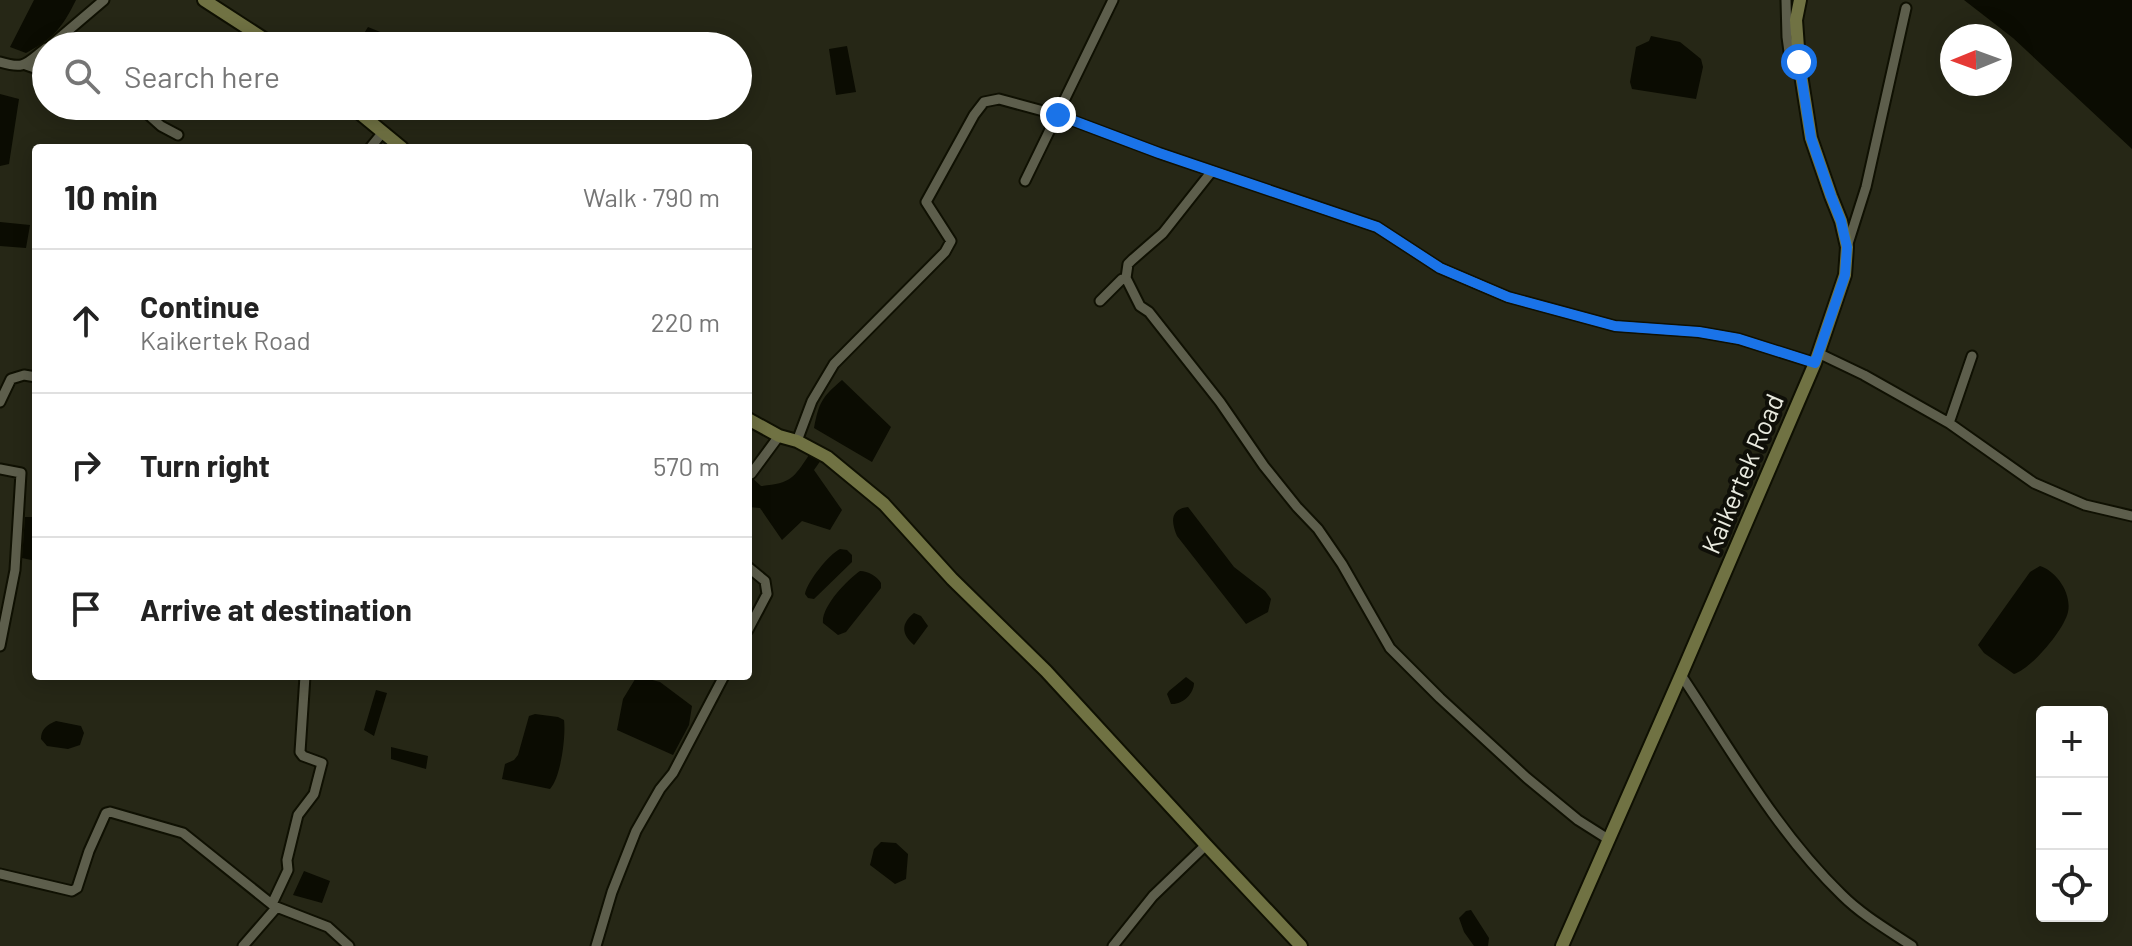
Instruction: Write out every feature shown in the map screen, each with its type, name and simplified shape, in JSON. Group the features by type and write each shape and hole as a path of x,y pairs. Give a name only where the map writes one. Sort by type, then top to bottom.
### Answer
{"main road":[{"path":"204,0 253,32"},
{"name":"Kaikertek Road","path":"1562,946 1816,358 1845,275 1847,247 1841,221 1811,138 1799,62 1796,20 1800,0"},
{"path":"368,120 397,144"},
{"path":"752,421 827,457 884,504 952,579 1046,671 1301,946"}],"street":[{"path":"66,32 104,0"},
{"path":"1025,181 1113,0"},
{"path":"1786,0 1789,52 1799,62"},
{"path":"1847,247 1866,187 1906,8"},
{"path":"26,65 32,60"},
{"path":"0,62 32,67"},
{"path":"797,441 812,401 834,364 945,252 951,241 926,202 974,115 984,102 999,99 1058,115 1377,227 1440,268 1508,297 1615,326 1699,332 1739,339 1816,358 1864,375 1949,423 2034,483 2085,505 2132,516"},
{"path":"154,120 178,135"},
{"path":"373,144 383,132"},
{"path":"1212,171 1163,233 1128,264 1126,278 1140,306 1149,312 1220,402 1264,466 1318,529 1342,564 1390,648 1527,778 1578,820 1608,839"},
{"path":"1100,301 1126,278"},
{"path":"1949,423 1972,356"},
{"path":"0,402 11,379 32,376"},
{"path":"752,473 779,436"},
{"path":"0,469 21,473 15,570 1,644"},
{"path":"752,570 765,581 767,594 752,622"},
{"path":"1681,675 1774,815 1806,856 1843,896 1912,946"},
{"path":"243,946 274,906 288,870 287,860 298,815 314,794 322,763 300,752 305,680"},
{"path":"596,946 612,892 636,831 673,773 722,680"},
{"path":"0,874 72,891 77,888 89,851 106,813 110,812 183,833 274,906 328,927 349,946"},
{"path":"1113,946 1153,896 1206,845"}],"shaded area":[{"path":"34,0 76,0 55,32 32,32 32,49 26,53 10,47"},
{"path":"1964,0 2132,0 2132,149 2012,37 2012,24 1995,24"},
{"path":"1651,36 1680,42 1701,59 1703,67 1696,99 1632,89 1630,82 1636,47 1649,41"},
{"path":"847,46 856,92 836,95 829,49"},
{"path":"0,94 19,99 9,164 0,166"},
{"path":"0,222 30,225 26,248 0,246"},
{"path":"842,380 891,427 872,462 814,428 822,401"},
{"path":"809,455 821,460 814,470 842,510 830,530 802,521 782,540 760,508 752,507 752,478 761,486 779,483 795,475"},
{"path":"1188,507 1234,567 1265,591 1271,599 1268,612 1246,624 1177,536 1175,513"},
{"path":"25,517 32,517 32,560 22,558"},
{"path":"840,549 852,555 852,562 814,599 808,598 805,594 814,576"},
{"path":"2040,566 2062,584 2068,598 2068,612 2046,648 2029,665 2014,674 1984,653 1978,645 2030,572"},
{"path":"860,571 875,576 881,588 846,632 838,635 823,623 823,617 836,594"},
{"path":"914,613 921,616 928,626 914,645 904,629 906,621"},
{"path":"1186,677 1194,683 1190,695 1183,701 1171,704 1167,694"},
{"path":"635,680 652,680 660,682 692,706 689,725 673,755 617,730 623,699"},
{"path":"376,690 387,693 374,736 364,730"},
{"path":"535,714 564,720 562,756 550,789 502,779 505,764 518,755 529,716"},
{"path":"56,721 81,726 84,733 80,745 68,749 47,746 41,739 42,733"},
{"path":"391,747 428,756 426,769 391,759"},
{"path":"881,842 896,843 908,854 906,879 895,884 870,865 874,849"},
{"path":"304,871 330,881 322,903 293,895"},
{"path":"1471,910 1489,938 1488,946 1474,946 1464,932 1459,918"}],"route":[{"path":"1058,115 1377,227 1440,268 1508,297 1615,326 1699,332 1739,339 1815,363 1845,275 1847,247 1841,221 1811,138 1799,62"}]}
